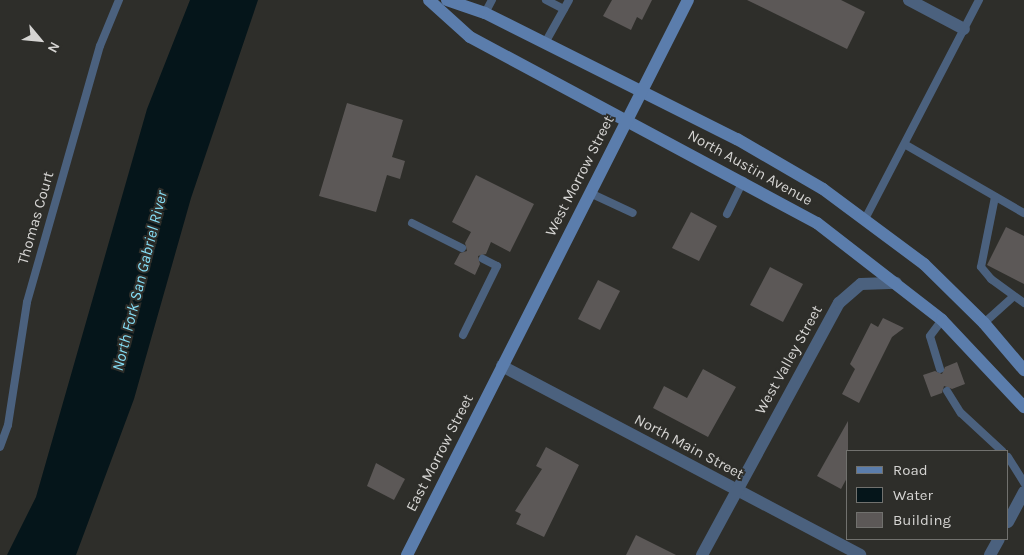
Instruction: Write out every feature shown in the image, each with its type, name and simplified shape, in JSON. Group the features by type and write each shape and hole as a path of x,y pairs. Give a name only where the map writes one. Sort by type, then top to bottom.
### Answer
{"main road":[{"name":"North Austin Avenue","path":"429,0 470,37 817,223 942,320 1024,407"},
{"name":"North Austin Avenue","path":"447,0 486,13 546,43 737,140 823,189 924,264 984,323 1024,370"},
{"name":"West Morrow Street","path":"502,366 688,0"},
{"name":"East Morrow Street","path":"407,555 502,366"}],"street":[{"path":"909,0 964,29"},
{"name":"West Valley Street","path":"702,555 839,303 861,284 896,283"},
{"name":"North Main Street","path":"502,366 860,555"},
{"path":"1010,518 1024,492"},
{"path":"990,555 998,540"}],"lane":[{"name":"Thomas Court","path":"0,447 8,425 27,302 100,46 118,0"},
{"path":"486,13 492,0"},
{"path":"546,0 564,9"},
{"path":"546,43 568,0"},
{"path":"865,219 906,145 979,0"},
{"path":"906,145 1024,213"},
{"path":"727,214 743,182"},
{"path":"590,193 633,214"},
{"path":"995,196 981,267 1024,303"},
{"path":"412,223 462,248"},
{"path":"462,335 497,266 483,259"},
{"path":"984,323 1014,296"},
{"path":"940,369 930,336 942,320"},
{"path":"947,391 961,413 1001,450"},
{"path":"1009,459 1024,483"}],"water":[{"name":"North Fork San Gabriel River","path":"190,0 258,0 191,198 134,399 76,555 7,555 36,497 147,109"}],"building":[{"path":"612,0 652,0 642,20 637,17 631,30 603,16"},
{"path":"747,0 841,0 865,12 847,49"},
{"path":"347,103 403,120 392,157 405,161 400,179 387,175 376,212 319,196"},
{"path":"476,175 534,204 510,252 491,242 486,254 478,256 480,264 475,275 454,264 460,253 467,251 465,243 471,232 452,222"},
{"path":"691,212 717,226 699,261 672,248"},
{"path":"1006,227 1024,236 1024,284 987,265"},
{"path":"770,267 803,284 783,322 750,305"},
{"path":"598,280 620,291 600,330 578,319"},
{"path":"883,318 904,328 892,337 859,403 842,394 855,369 850,364 871,323 878,327"},
{"path":"957,362 965,384 952,389 944,386 942,393 931,397 923,375 935,371 942,374 945,367"},
{"path":"703,369 736,387 708,437 653,408 664,386 687,398"},
{"path":"848,421 846,480 841,489 817,476"},
{"path":"546,447 579,465 544,537 516,524 521,514 515,511 542,469 536,466"},
{"path":"376,463 405,479 394,500 367,486"},
{"path":"636,535 676,555 626,555"}]}
